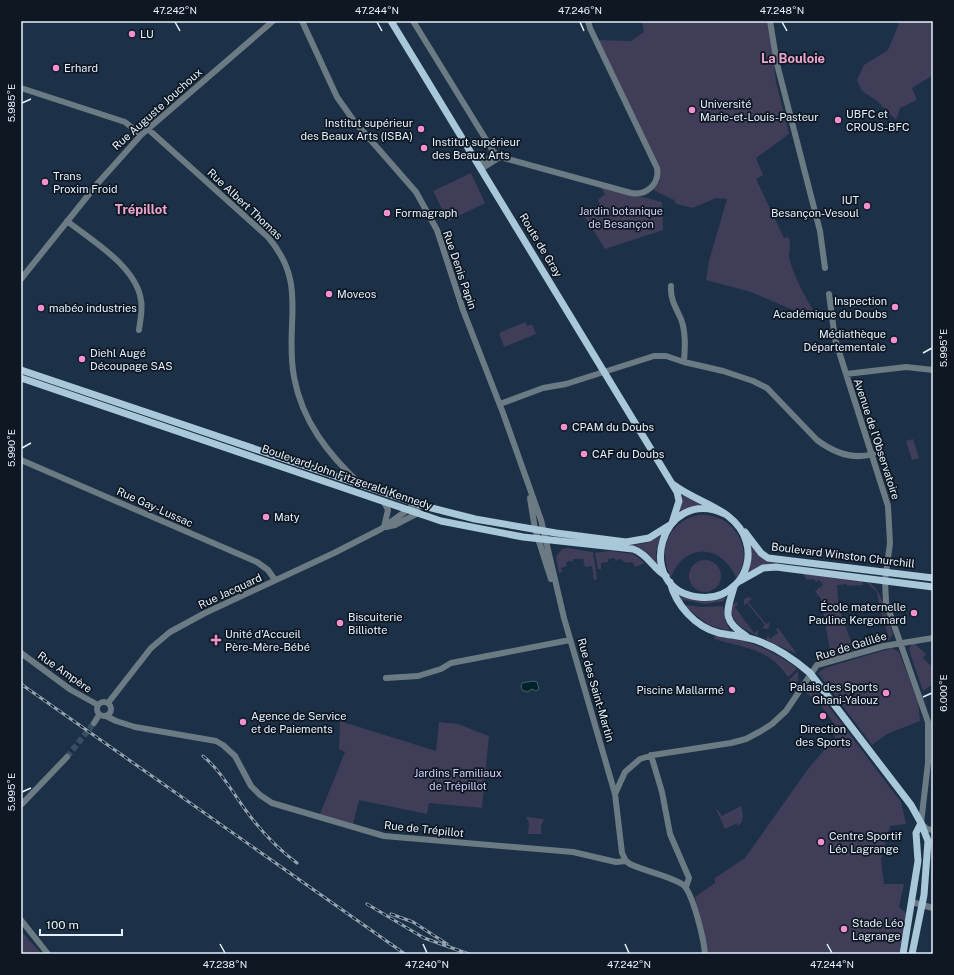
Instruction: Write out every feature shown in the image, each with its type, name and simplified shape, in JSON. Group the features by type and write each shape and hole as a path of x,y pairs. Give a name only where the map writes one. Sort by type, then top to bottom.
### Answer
{"main road":[{"name":"Route de Gray","path":"391,21 482,166 677,492 679,501 671,524"},
{"name":"Boulevard John Fitzgerald Kennedy","path":"21,370 417,504 475,519 543,531 626,542 649,538 671,524"},
{"name":"Boulevard John Fitzgerald Kennedy","path":"21,378 418,513 484,531 546,540 633,549 642,554 659,573 668,579"},
{"name":"Route de Gray","path":"670,481 689,495 713,505 725,514"},
{"path":"750,638 717,632 702,626 688,614 674,595 661,562 660,548 664,534 671,524 683,514 697,510 711,510 725,514 740,527 747,542 748,559 743,575 735,585 727,604 728,617 734,628 750,638 780,651 810,673 911,805 921,823 928,841 922,904 912,954"},
{"name":"Boulevard Winston Churchill","path":"740,527 751,538 761,553 768,558 933,578"},
{"name":"Boulevard Winston Churchill","path":"735,585 764,568 776,567 848,574 885,581 933,587"},
{"path":"668,579 684,593 701,598 718,596 735,585"},
{"path":"903,954 918,861 916,833 921,823"}],"street":[{"name":"Rue Auguste Jouchoux","path":"21,280 118,159 148,129 273,21"},
{"name":"Rue Denis Papin","path":"302,21 337,97 354,121 416,192 426,207 437,230 463,310 500,404 543,531"},
{"path":"413,21 498,156 631,193 637,194 645,192 654,184 658,173 657,168 588,21"},
{"path":"770,21 777,64 818,223 825,268"},
{"path":"21,88 125,122 141,136"},
{"name":"Rue Albert Thomas","path":"148,129 268,237 278,248 290,276 293,291 292,334 294,376 306,416 321,442 338,463 360,484"},
{"path":"482,166 498,156"},
{"path":"67,221 119,262 128,271 137,288 141,300 139,330"},
{"path":"671,286 672,300 681,320 685,336 684,362"},
{"name":"Avenue de l'Observatoire","path":"828,294 835,339 887,500 890,525 885,581 886,602 931,722 931,756 921,823"},
{"path":"500,404 543,388 604,372 654,356 666,356 753,381 767,388 817,440 831,449 859,458 873,454"},
{"path":"846,374 906,367 933,370"},
{"name":"Rue Gay-Lussac","path":"21,460 257,562 268,570 275,580"},
{"name":"Rue Denis Papin","path":"528,484 535,529"},
{"path":"384,502 388,510 384,527"},
{"path":"417,504 418,513"},
{"name":"Rue Jacquard","path":"108,703 151,648 170,632 205,613 384,527 417,504"},
{"name":"Rue Jacquard","path":"384,527 395,525 418,513"},
{"name":"Rue des Saint-Martin","path":"535,529 557,592"},
{"name":"Rue des Saint-Martin","path":"543,531 570,640 615,794 620,848 626,861"},
{"name":"Rue de Galilée","path":"810,673 817,665 900,642 933,638"},
{"path":"386,678 418,676 441,669 451,663 570,640"},
{"name":"Rue Ampère","path":"21,653 71,690 98,706"},
{"name":"Rue des Saint-Martin","path":"615,794 625,772 631,765 640,759 651,755 731,743 746,739 761,731 772,724 786,711 810,673"},
{"path":"94,723 105,714 111,707 108,703 101,702 97,710 105,714"},
{"name":"Rue de Trépillot","path":"105,714 118,722 168,733 216,741 235,756 251,786 260,795 272,803 328,820 384,836 573,852 616,862 626,861 639,868 678,882 686,887"},
{"path":"651,755 662,792 670,834 689,878 686,887 692,899 705,954"},
{"path":"21,805 67,757"},
{"path":"921,823 927,829 933,830"},
{"path":"912,902 933,908"},
{"path":"21,920 48,954"}],"green space":[{"path":"642,21 768,21 776,82 789,134 756,158 763,175 756,179 784,238 788,237 790,246 789,258 792,268 800,287 814,312 807,316 751,292 706,280 709,261 727,199 716,198 693,208 676,204 674,200 653,190 660,181 658,167 596,40 631,41 644,32"},
{"path":"900,21 933,21 933,75 912,88 917,100 900,108 896,120 877,101 862,91 857,80 864,65 888,50"},
{"path":"471,173 485,203 448,221 433,191"},
{"name":"Jardin botanique de Besançon","path":"600,186 662,202 663,230 605,249 581,211 591,206 592,209 600,204 598,200 605,194"},
{"path":"525,322 527,326 532,324 536,334 504,347 499,333"},
{"path":"913,439 919,458 912,460 906,441"},
{"path":"683,495 705,505 679,513"},
{"path":"698,515 710,515 721,519 731,526 738,534 744,555 742,567 736,578 730,567 722,559 713,554 704,552 694,553 685,558 677,566 671,577 665,557 665,548 668,539 679,524"},
{"path":"660,536 656,552 657,565 648,553 633,545 646,543"},
{"path":"751,544 781,563 764,565 748,573 751,561"},
{"path":"568,548 593,552 597,579 594,580 592,566 585,567 583,559 573,559 573,562 569,561 566,563 567,566 561,568 562,572 559,573 556,557 562,549"},
{"path":"610,551 633,554 645,563 635,567 632,562 626,563 620,559 615,561 615,558 608,559 608,562 601,563 601,569 598,569 595,553"},
{"path":"705,560 716,565 721,576 716,587 705,592 694,587 689,576 694,565"},
{"path":"802,573 862,581 863,585 837,585 839,608 853,647 852,650 831,656 821,599 815,591 823,585 819,580 816,582 814,579 807,580"},
{"path":"865,581 876,589 884,603 893,634 889,640 886,641 889,637 880,610 877,592"},
{"path":"677,594 701,601 714,600 726,595 724,601 705,604 684,600 681,602"},
{"path":"749,597 752,599 748,602 766,624 770,622 768,629 762,628 765,625 747,603 744,605 744,599"},
{"path":"737,602 738,604 735,607 754,633 758,630 758,636 743,628 735,621 732,605"},
{"path":"684,606 701,607 723,606 725,620 730,631 709,625"},
{"path":"778,628 797,654 766,640 768,635 770,639 778,633 776,629"},
{"path":"715,636 753,644 779,656 797,668 788,677 781,667 773,660 755,650 714,639"},
{"path":"914,643 926,654 923,658 933,668 933,684 923,691 909,650 911,645"},
{"name":"Palais des Sports Ghani-Yalouz","path":"892,648 899,652 918,702 920,721 887,734 872,745 818,673 825,668"},
{"path":"798,671 798,681 791,691 789,680"},
{"name":"Centre Sportif Léo Lagrange","path":"814,687 901,802 906,824 890,826 881,860 884,884 904,884 899,907 907,914 899,954 708,954 695,897 715,883 715,878 745,858 808,769 835,737 832,732 837,728 817,700 802,691 807,688"},
{"name":"Jardins Familiaux de Trépillot","path":"340,721 436,751 439,722 458,724 489,736 482,808 429,803 427,814 359,800 353,824 320,814 345,752 339,749"},
{"path":"741,806 743,817 742,822 738,826 737,823 725,829 716,809 722,816"},
{"path":"526,817 544,819 541,826 541,834 528,834 529,823"},
{"path":"21,931 41,953 42,954 21,954"}],"shaded area":[{"path":"533,681 537,682 539,689 536,691 532,689 527,692 522,690 522,683"}],"tunnel":[{"path":"67,757 94,723"}],"railway":[{"path":"21,684 405,954"},
{"path":"203,756 221,775 264,833 283,852 297,863"},
{"path":"367,904 424,938 469,954"},
{"path":"391,914 413,922 447,944"}],"place":[{"name":"LU","path":"132,34"},
{"name":"Erhard","path":"56,68"},
{"name":"Université Marie-et-Louis-Pasteur","path":"692,110"},
{"name":"UBFC et CROUS-BFC","path":"838,120"},
{"name":"Institut supérieur des Beaux Arts (ISBA)","path":"421,129"},
{"name":"Institut supérieur des Beaux Arts","path":"424,148"},
{"name":"Trans Proxim Froid","path":"45,182"},
{"name":"IUT Besançon-Vesoul","path":"867,206"},
{"name":"Formagraph","path":"387,213"},
{"name":"Moveos","path":"329,294"},
{"name":"Inspection Académique du Doubs","path":"895,307"},
{"name":"mabéo industries","path":"41,308"},
{"name":"Médiathèque Départementale","path":"894,340"},
{"name":"Diehl Augé Découpage SAS","path":"82,359"},
{"name":"CPAM du Doubs","path":"564,427"},
{"name":"CAF du Doubs","path":"584,454"},
{"name":"Maty","path":"266,517"},
{"name":"École maternelle Pauline Kergomard","path":"914,613"},
{"name":"Biscuiterie Billiotte","path":"340,623"},
{"name":"Unité d’Accueil Père-Mère-Bébé","path":"216,640"},
{"name":"Piscine Mallarmé","path":"732,690"},
{"name":"Palais des Sports Ghani-Yalouz","path":"886,693"},
{"name":"Direction des Sports","path":"823,716"},
{"name":"Agence de Service et de Paiements","path":"243,722"},
{"name":"Centre Sportif Léo Lagrange","path":"821,842"},
{"name":"Stade Léo Lagrange","path":"844,929"}],"district":[{"name":"La Bouloie","path":"793,58"},
{"name":"Trépillot","path":"141,209"}]}
